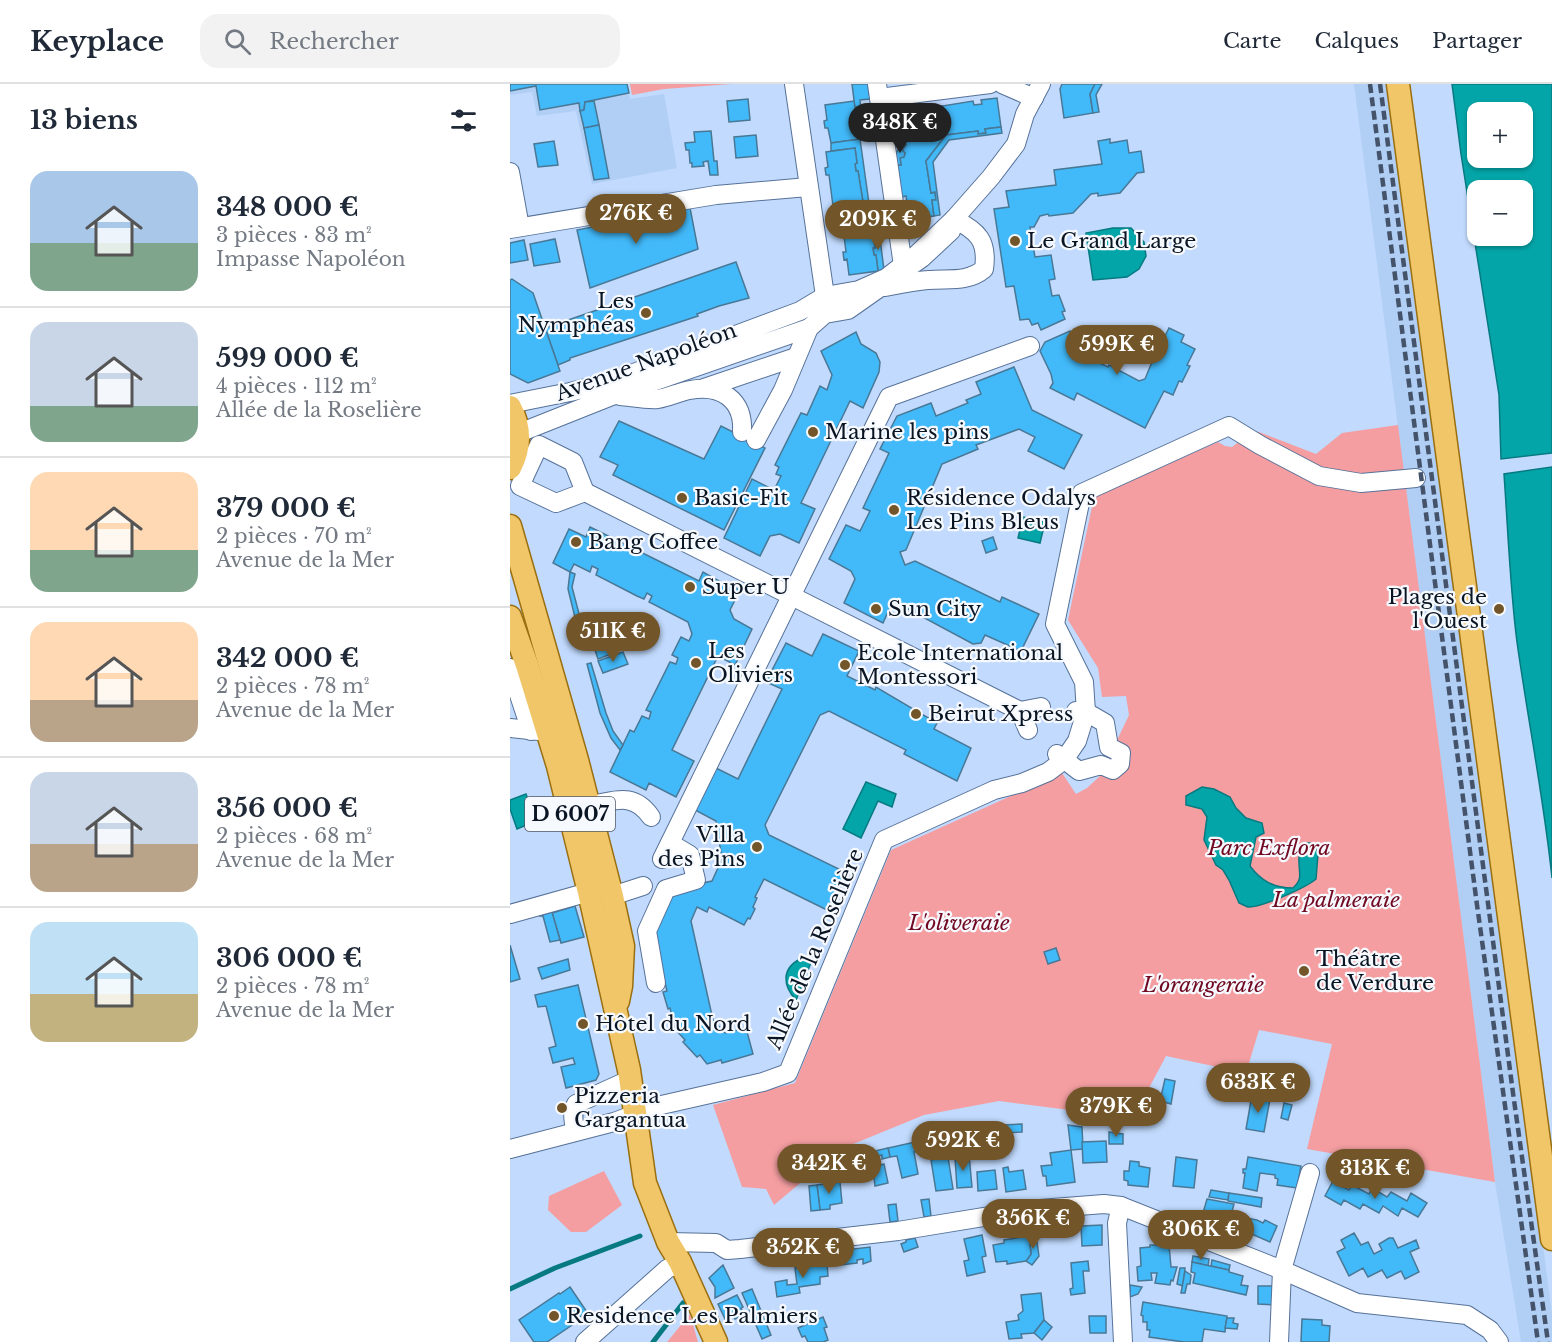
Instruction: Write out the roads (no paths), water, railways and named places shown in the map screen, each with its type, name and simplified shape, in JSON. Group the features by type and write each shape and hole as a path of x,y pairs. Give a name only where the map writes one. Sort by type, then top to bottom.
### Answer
{"main road":[{"path":"1398,84 1552,1239"},
{"path":"510,405 516,418 527,430 519,446 518,464"},
{"name":"D 6007","path":"510,526 588,804 623,946 621,986 616,1014"},
{"name":"D 6007","path":"510,617 528,665 539,731 560,774 589,892 631,1079 634,1115 645,1183 668,1242 680,1262 716,1342"}],"street":[{"path":"794,84 807,187 825,296 825,314 848,310 922,258 951,231 954,219"},
{"path":"903,266 878,91 990,84"},
{"path":"825,296 859,290 886,278 903,266 954,219 992,177 1016,144 1033,99 1002,84"},
{"path":"510,172 515,228 716,195 807,187"},
{"path":"882,287 928,280 975,277 984,269 986,257 983,242 970,227 954,219"},
{"name":"Avenue Napoléon","path":"527,430 769,332 825,296"},
{"name":"Avenue Napoléon","path":"510,405 607,383 769,332 809,328 825,314"},
{"path":"702,389 724,393 736,403 749,436 783,390 809,328"},
{"path":"656,982 646,931 666,889 696,880 690,855 666,851 889,397 1030,346"},
{"path":"612,396 657,399 702,389 796,357"},
{"name":"Avenue Napoléon","path":"527,430 549,413 556,395"},
{"name":"Allée de la Roselière","path":"634,1115 657,1106 763,1082 788,1073 884,840 994,790 1022,783 1048,772 1077,741 1084,682 1055,624 1082,494 1229,426 1319,476 1361,483 1416,478"},
{"path":"585,492 556,503 520,486 518,464 539,445 573,462 585,492 1020,711 1041,707"},
{"path":"510,668 539,731"},
{"path":"1020,711 1028,730"},
{"path":"1061,757 1079,771 1101,765 1113,770 1120,764 1121,753 1109,747 1105,723 1081,711"},
{"path":"510,728 539,731"},
{"name":"D 6007","path":"560,774 572,792 583,803 588,804"},
{"path":"588,804 612,799 631,800 646,810 651,817"},
{"path":"612,896 644,886"},
{"path":"510,914 589,892"},
{"path":"575,1131 573,1119 576,1104 631,1079"},
{"path":"510,1149 634,1115"},
{"path":"1279,1342 1282,1270 1310,1173"},
{"path":"668,1242 716,1243 727,1250 898,1231 1027,1210 1104,1204 1121,1206 1282,1270 1357,1303 1467,1315 1490,1330 1499,1342"},
{"path":"1121,1206 1117,1224 1123,1342"},
{"path":"585,1342 650,1283 680,1262"}],"waterway":[{"path":"510,1289 555,1268 640,1236"},
{"path":"653,1342 683,1303"}],"railway":[{"path":"1370,84 1477,905 1538,1342"},
{"path":"1380,84 1548,1342"}],"place":[{"name":"Le Grand Large","path":"1015,241"},
{"name":"Les Nymphéas","path":"646,313"},
{"name":"Marine les pins","path":"813,432"},
{"name":"Basic-Fit","path":"682,498"},
{"name":"Résidence Odalys Les Pins Bleus","path":"894,510"},
{"name":"Bang Coffee","path":"576,542"},
{"name":"Super U","path":"690,587"},
{"name":"Sun City","path":"876,609"},
{"name":"Plages de l'Ouest","path":"1499,609"},
{"name":"Les Oliviers","path":"696,663"},
{"name":"Ecole International Montessori","path":"845,665"},
{"name":"Beirut Xpress","path":"916,714"},
{"name":"Villa des Pins","path":"757,847"},
{"name":"Théâtre de Verdure","path":"1304,971"},
{"name":"Hôtel du Nord","path":"583,1024"},
{"name":"Pizzeria Gargantua","path":"562,1108"},
{"name":"Residence Les Palmiers","path":"554,1316"}],"park label":[{"name":"Parc Exflora","path":"1269,848"},
{"name":"La palmeraie","path":"1336,900"},
{"name":"L'oliveraie","path":"959,923"},
{"name":"L'orangeraie","path":"1203,985"}]}
